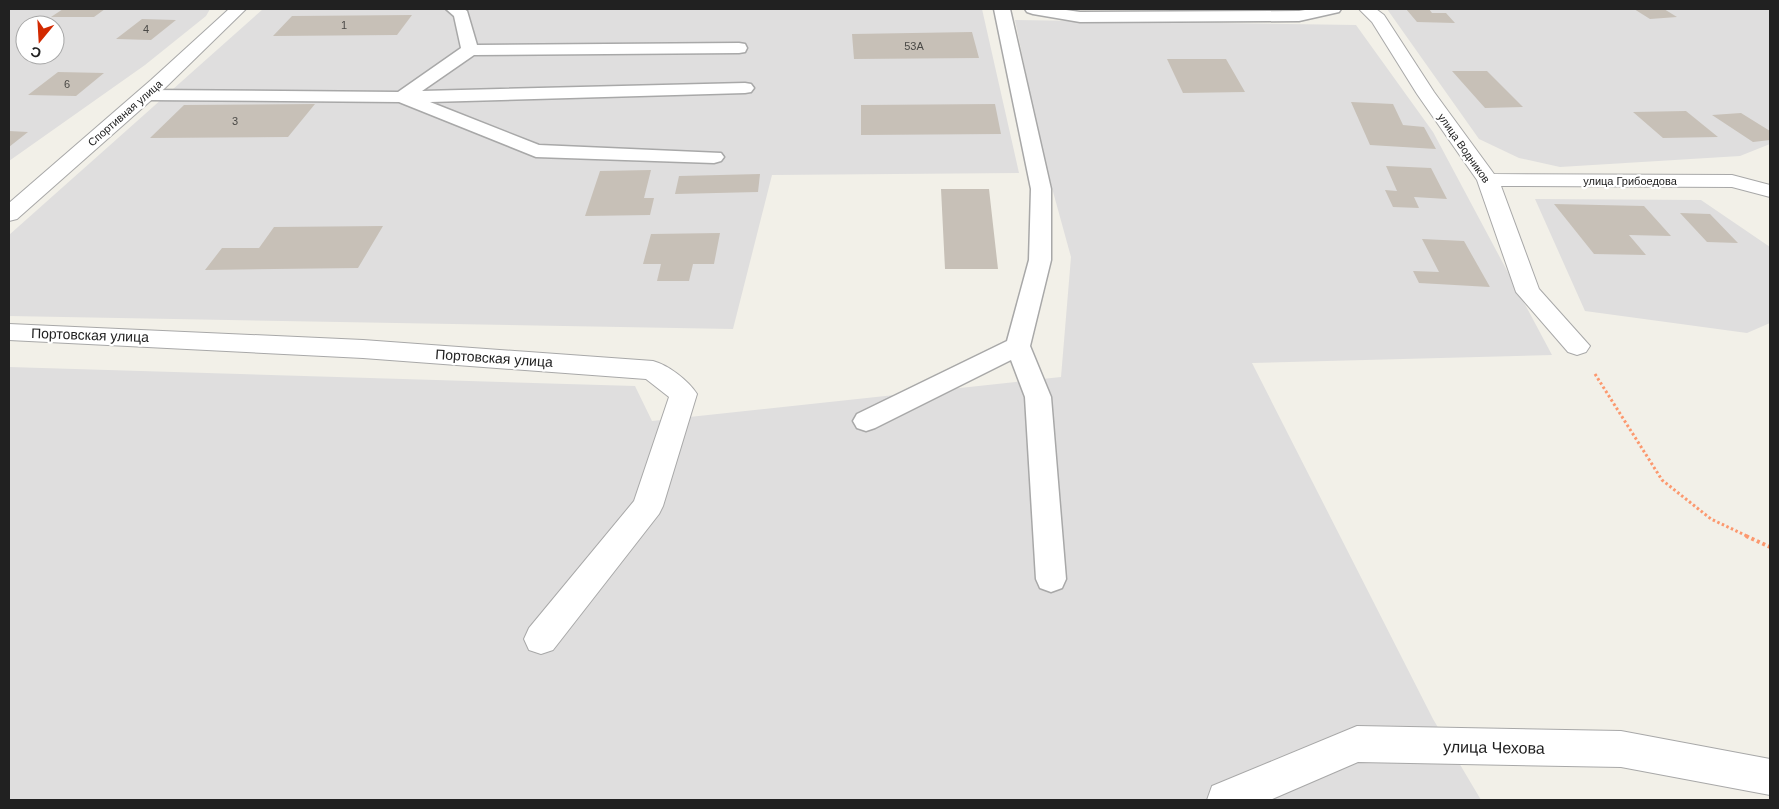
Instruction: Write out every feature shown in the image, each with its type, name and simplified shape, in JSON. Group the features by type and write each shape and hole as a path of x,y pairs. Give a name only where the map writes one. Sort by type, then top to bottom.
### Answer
{"street":[{"name":"Спортивная улица","path":"9,214 146,95 238,9"},
{"name":"улица Водников","path":"1366,9 1378,19 1426,94 1488,180 1528,292 1576,346"},
{"name":"улица Грибоедова","path":"1488,180 1732,181 1770,191"},
{"name":"Портовская улица","path":"9,332 363,349 653,370 683,394 648,506 541,639"},
{"name":"улица Чехова","path":"1226,800 1357,744 1621,749 1770,777"}],"lane":[{"path":"454,9 461,14 470,50"},
{"path":"1002,9 1041,189 1040,260 1018,346 1038,398 1050,579"},
{"path":"1033,9 1090,17 1299,16 1333,9"},
{"path":"402,97 470,50 739,48"},
{"path":"146,95 402,97 745,88"},
{"path":"402,97 536,151 714,157"},
{"path":"866,421 1018,346"}],"path":[{"path":"1576,346 1662,480 1711,520 1770,547"}],"shaded area":[{"path":"9,9 210,9 206,16 145,65 9,161"},
{"path":"263,9 982,9 1019,173 772,175 733,329 9,316 9,235"},
{"path":"1387,9 1770,9 1770,144 1740,156 1560,167 1519,158 1479,139"},
{"path":"1015,20 1356,25 1433,132 1552,355 1252,363 1433,719 1481,800 9,800 9,367 635,386 652,421 1061,377 1071,257 1041,148"},
{"path":"1535,199 1701,200 1770,247 1770,323 1747,333 1585,311"}],"building":[{"path":"63,9 105,9 94,17 54,15"},
{"path":"1406,9 1429,9 1432,13 1446,13 1455,23 1417,22"},
{"path":"1634,9 1664,9 1677,17 1650,19"},
{"path":"412,15 397,35 273,36 292,16"},
{"path":"142,19 176,20 151,40 116,39"},
{"path":"972,32 979,58 854,59 852,34"},
{"path":"1167,59 1226,59 1245,92 1183,93"},
{"path":"1452,71 1487,71 1523,107 1485,108"},
{"path":"58,72 104,73 76,96 28,95"},
{"path":"1351,102 1393,104 1403,125 1424,127 1436,149 1370,145"},
{"path":"315,104 288,137 150,138 184,105"},
{"path":"995,104 1001,134 861,135 861,105"},
{"path":"1686,111 1718,137 1663,138 1633,112"},
{"path":"1741,113 1770,131 1770,140 1753,142 1712,115"},
{"path":"9,131 28,132 9,147"},
{"path":"1386,166 1431,168 1447,199 1414,197 1419,208 1393,207 1385,190 1397,191"},
{"path":"651,170 644,198 654,198 650,215 585,216 600,171"},
{"path":"760,174 758,192 675,194 679,176"},
{"path":"941,189 989,189 998,269 945,269"},
{"path":"1554,204 1644,206 1671,236 1629,235 1646,255 1594,254"},
{"path":"1680,213 1710,214 1738,243 1707,242"},
{"path":"383,226 358,268 205,270 222,248 259,248 274,227"},
{"path":"720,233 714,264 693,264 689,281 657,281 661,264 643,264 651,234"},
{"path":"1422,239 1464,241 1490,287 1419,283 1413,271 1439,272"}]}
